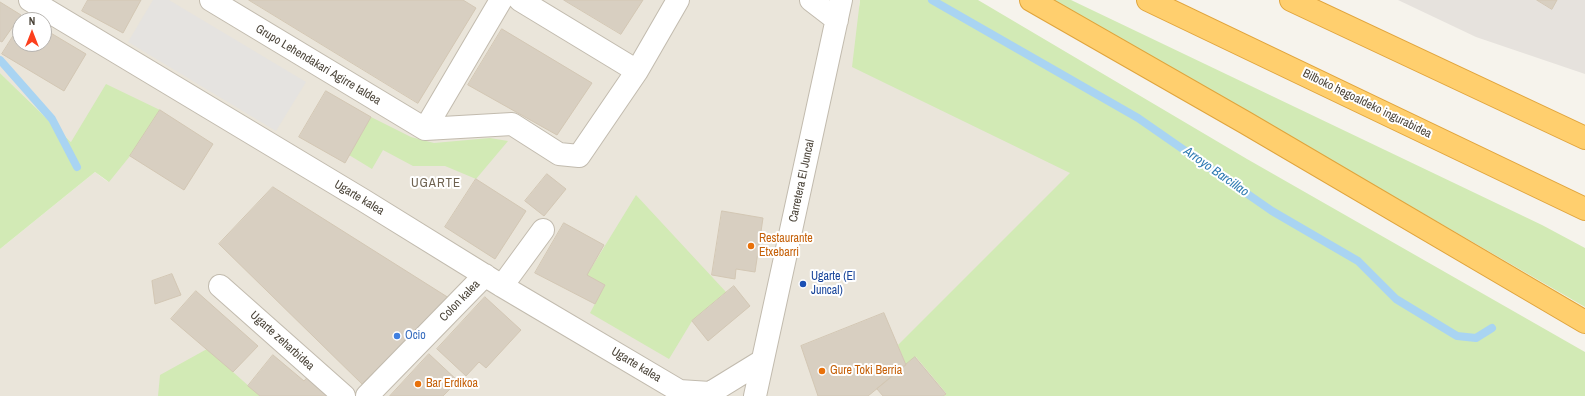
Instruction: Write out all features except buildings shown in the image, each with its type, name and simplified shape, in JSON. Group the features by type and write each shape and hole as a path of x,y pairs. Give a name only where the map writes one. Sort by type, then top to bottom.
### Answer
{"highway":[{"path":"1031,0 1246,123 1585,322"},
{"name":"Bilboko hegoaldeko ingurabidea","path":"1148,0 1585,208"},
{"path":"1291,0 1583,137"}],"street":[{"name":"Ugarte kalea","path":"30,0 683,393"},
{"name":"Grupo Lehendakari Agirre taldea","path":"211,0 425,129"},
{"path":"425,129 501,0"},
{"path":"520,0 637,71"},
{"path":"425,129 512,124 559,154 579,156 637,71 678,0"},
{"path":"811,0 839,10"},
{"name":"Carretera El Juncal","path":"755,396 839,10"},
{"name":"Colon kalea","path":"367,396 494,280 543,230"},
{"name":"Ugarte zeharbidea","path":"220,286 344,396"},
{"path":"683,393 710,393 762,361"}],"shaded area":[{"path":"0,0 860,0 859,6 1167,185 967,376 943,396 0,396 0,249 95,172 108,182 71,142 0,73"},
{"path":"153,0 169,0 306,82 276,131 128,42"},
{"path":"1398,0 1585,0 1585,74 1476,37"}],"green space":[{"path":"860,0 978,0 1247,159 1585,352 1585,396 943,396 946,393 916,357 906,365 898,345 1070,173 852,67"},
{"path":"1054,0 1071,0 1542,225 1585,248 1585,307"},
{"path":"0,73 71,142 106,84 160,110 130,156 109,182 95,172 0,249"},
{"path":"371,117 411,137 434,143 490,138 508,141 476,179 445,166 413,166 383,150 372,169 349,155"},
{"path":"636,195 726,292 692,321 669,359 590,313 605,285 587,275"},
{"path":"207,349 260,396 158,396 160,375"}],"waterway":[{"name":"Arroyo Barcillao","path":"932,0 1138,118 1272,211 1358,261 1396,299 1457,336 1476,338 1492,328"},
{"name":"Arroyo Barcillao","path":"0,60 52,119 77,167"}],"place":[{"name":"Restaurante Etxebarri","path":"751,246"},
{"name":"Ugarte (El Juncal)","path":"803,284"},
{"name":"Ocio","path":"397,336"},
{"name":"Gure Toki Berria","path":"822,371"},
{"name":"Bar Erdikoa","path":"418,384"}],"district":[{"name":"UGARTE","path":"436,184"}]}
